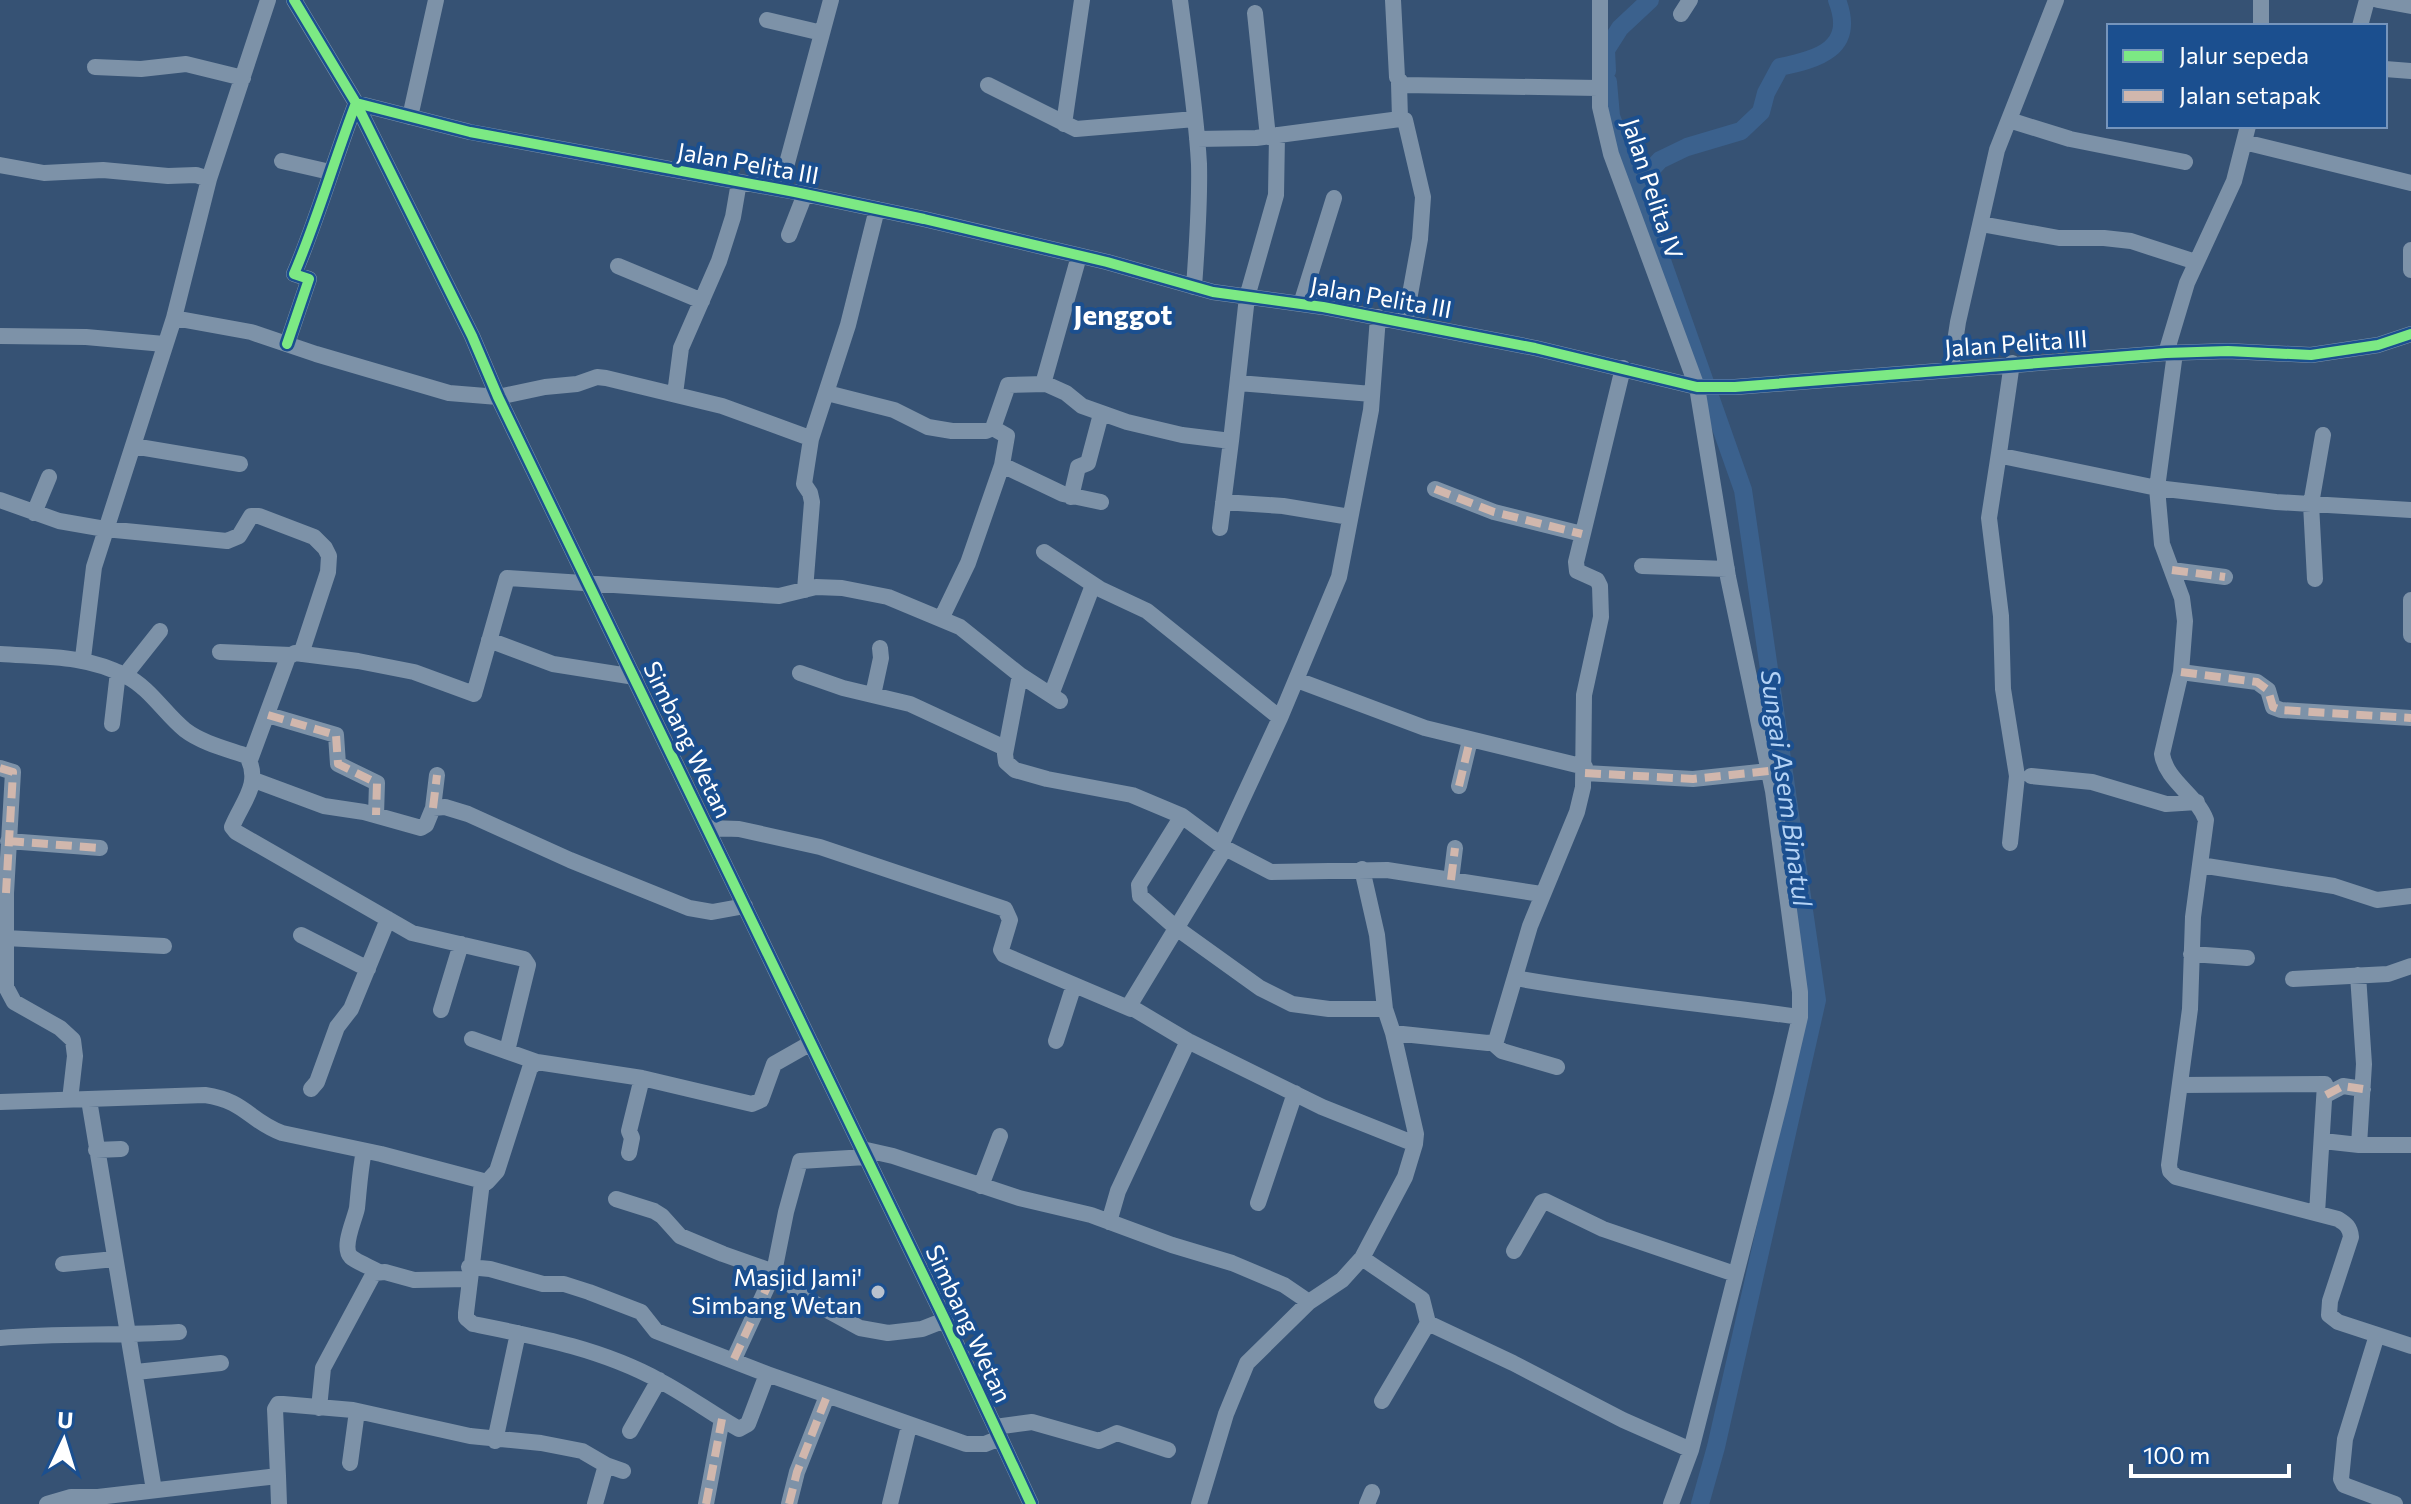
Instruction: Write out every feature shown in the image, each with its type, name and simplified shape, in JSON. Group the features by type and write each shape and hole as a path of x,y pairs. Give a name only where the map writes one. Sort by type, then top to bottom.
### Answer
{"street":[{"path":"83,658 94,567 174,318 209,179 268,0"},
{"name":"Simbang Wetan","path":"294,0 356,103 472,336 498,397 1031,1504"},
{"path":"410,117 436,0"},
{"path":"780,189 831,0"},
{"path":"1064,124 1082,0"},
{"path":"1180,0 1197,139 1199,226 1194,287"},
{"path":"1393,0 1400,119"},
{"name":"Jalan Pelita IV","path":"1600,0 1598,88 1611,154 1700,388 1727,569 1769,771 1800,992 1800,1017 1691,1450 1671,1504"},
{"path":"1951,368 1958,322 1997,150 2056,0"},
{"path":"2261,0 2261,24"},
{"path":"2361,24 2367,0"},
{"path":"2378,0 2411,6"},
{"path":"1220,528 1247,297 1276,195 1272,136 1255,13"},
{"path":"767,20 822,33"},
{"path":"95,67 141,69 186,64 243,78"},
{"path":"2387,69 2411,71"},
{"path":"1399,83 1598,88"},
{"path":"988,85 1079,129 1195,119"},
{"path":"287,344 309,279 294,274 316,221 330,172 356,103"},
{"name":"Jalan Pelita III","path":"356,103 470,132 877,209 1079,256 1194,287 1405,322 1623,368 1700,388 2170,353 2228,351 2311,355 2378,345 2411,334"},
{"path":"1197,139 1272,136 1405,120 1423,197 1420,239 1405,322"},
{"path":"2009,120 2070,139 2185,162"},
{"path":"2411,183 2246,134 2234,181 2182,295 2170,353 2157,488 2162,544 2184,608 2184,651 2162,754 2163,764 2197,802 2206,820 2193,917 2190,1009 2170,1171 2176,1177 2338,1219 2350,1229 2351,1237 2330,1301 2329,1315 2338,1322 2411,1346"},
{"path":"282,161 330,172"},
{"path":"0,165 44,173 103,170 168,176 196,175 209,179"},
{"path":"675,394 681,348 729,229 739,182"},
{"path":"789,235 805,194"},
{"path":"1301,304 1334,198"},
{"path":"805,590 812,502 804,477 812,430 848,325 877,209"},
{"path":"1981,224 2059,238 2131,241 2196,262"},
{"path":"2411,250 2411,270"},
{"path":"1043,384 1079,256"},
{"path":"618,266 702,301"},
{"path":"1131,1009 1130,1001 1223,846 1339,577 1372,394 1378,317"},
{"path":"174,318 251,332 449,393 498,397 577,384 597,377 722,406 811,439"},
{"path":"0,336 86,337 164,344"},
{"path":"2010,843 2017,776 2003,689 2001,616 1989,518 2012,363"},
{"path":"1493,1043 1541,894 1577,812 1585,770 1584,695 1601,617 1597,580 1576,568 1623,368"},
{"path":"1238,383 1372,394"},
{"path":"827,393 894,410 928,427 986,431 993,428 1008,385 1025,387 1043,384 1062,390 1077,404 1101,414 1182,435 1231,441"},
{"path":"1071,497 1078,467 1088,463 1101,414"},
{"path":"941,619 968,563 1002,465 1007,436 993,428"},
{"path":"2315,579 2311,504 2323,435"},
{"path":"133,446 240,464"},
{"path":"1999,453 2157,488 2311,504 2411,510"},
{"path":"1002,465 1071,497 1101,502"},
{"path":"34,513 49,477"},
{"path":"1435,489 1494,512 1582,534"},
{"path":"0,500 59,521 105,529 227,541 239,536 251,516 259,516 314,537 325,548 329,556 328,572 250,760"},
{"path":"1223,502 1283,506 1350,517"},
{"path":"1044,552 1093,585 1147,611 1280,718"},
{"path":"1642,566 1727,569"},
{"path":"2172,570 2225,577"},
{"path":"220,652 296,654 358,661 414,672 474,694 504,579 779,596 816,587 867,592 960,627 1020,675 1055,698 1093,585"},
{"path":"2411,600 2411,635"},
{"path":"112,724 122,674 160,631"},
{"path":"489,640 560,666 635,677"},
{"path":"873,695 881,658 880,648"},
{"path":"0,654 83,658 136,682 186,730 250,760 254,780 232,827 236,832 412,933 526,961 528,965 507,1051"},
{"path":"2181,672 2257,682 2267,688 2273,707 2281,710 2411,718"},
{"path":"800,673 910,704 1005,748"},
{"path":"1020,675 1005,748 1006,762 1015,770 1058,782 1127,793 1182,816 1223,846 1271,872 1362,869 1541,894"},
{"path":"1297,680 1399,719 1585,770 1693,779 1769,771"},
{"path":"268,715 336,735 338,764 377,783 376,815"},
{"path":"1459,786 1470,740"},
{"path":"0,768 13,772 3,893 3,987 14,1002 60,1028 73,1040 75,1056 70,1100"},
{"path":"254,780 324,806 376,815 421,828 426,825 433,808 437,775"},
{"path":"2031,776 2092,782 2166,804 2197,802"},
{"path":"433,808 445,807 468,814 570,860 689,908 712,912 745,906"},
{"path":"1182,816 1138,891 1175,927 1260,988 1292,1004 1329,1009 1385,1009"},
{"path":"708,828 739,829 820,847 1005,909 1010,920 1001,950 1004,955 1131,1009 1188,1041 1295,1093 1415,1144"},
{"path":"8,841 100,848"},
{"path":"1451,880 1455,848"},
{"path":"2200,865 2334,886 2377,900 2411,896"},
{"path":"1204,1503 1226,1414 1247,1363 1309,1302 1342,1280 1362,1258 1405,1177 1415,1144 1416,1134 1385,1009 1377,935 1362,869"},
{"path":"311,1089 317,1082 337,1027 351,1009 388,919"},
{"path":"301,935 368,969"},
{"path":"5,938 164,946"},
{"path":"441,1010 461,944"},
{"path":"2191,954 2247,958"},
{"path":"2293,979 2388,974 2411,966"},
{"path":"2358,975 2363,1089 2359,1145"},
{"path":"1515,978 1800,1017"},
{"path":"1056,1041 1074,985"},
{"path":"1393,1033 1493,1043 1502,1051 1557,1067"},
{"path":"472,1039 537,1062 642,1078 752,1104 761,1100 774,1064 811,1043"},
{"path":"1109,1222 1118,1191 1188,1041"},
{"path":"0,1102 205,1095 224,1098 246,1109 267,1128 487,1182 497,1171 520,1093 530,1068 537,1062"},
{"path":"629,1153 632,1138 629,1131 642,1078"},
{"path":"2181,1085 2325,1084 2317,1213"},
{"path":"2326,1095 2343,1086 2363,1089"},
{"path":"1258,1203 1295,1093"},
{"path":"89,1100 154,1490"},
{"path":"981,1186 1000,1136"},
{"path":"2323,1141 2411,1145"},
{"path":"96,1150 121,1149"},
{"path":"364,1151 357,1187 357,1208 348,1232 348,1252 351,1257 379,1272 414,1280 490,1269 543,1284 564,1284 641,1312 656,1331 909,1426 966,1444 985,1444 998,1433 1032,1422 1099,1441 1117,1433 1168,1450"},
{"path":"734,1359 774,1272 800,1161 864,1153 893,1156 1232,1263 1284,1285 1309,1302"},
{"path":"482,1182 469,1273 466,1313 469,1322 594,1351 659,1380 739,1429 745,1427 767,1374"},
{"path":"616,1199 654,1211 687,1239 774,1272 814,1303 860,1328 888,1333 922,1329 945,1320"},
{"path":"1514,1251 1545,1201 1603,1229 1735,1274"},
{"path":"1362,1258 1422,1299 1428,1323 1382,1401"},
{"path":"63,1264 115,1259"},
{"path":"319,1408 323,1368 372,1275 379,1272"},
{"path":"1428,1323 1623,1420 1691,1450"},
{"path":"0,1338 179,1332"},
{"path":"495,1441 518,1333"},
{"path":"2377,1335 2345,1439 2341,1479 2344,1485 2395,1504"},
{"path":"136,1372 221,1363"},
{"path":"630,1431 659,1380"},
{"path":"789,1504 797,1472 827,1396"},
{"path":"279,1504 276,1406 283,1404 357,1411 495,1441 541,1443 582,1451 623,1471"},
{"path":"350,1463 357,1411"},
{"path":"706,1504 722,1419"},
{"path":"890,1504 909,1426"},
{"path":"595,1504 606,1465"},
{"path":"47,1504 125,1498 154,1490 278,1476"}],"waterway":[{"name":"Sungai Asem Binatul","path":"1607,71 1606,50 1620,28 1650,0"},
{"path":"1636,186 1660,160 1687,147 1741,131 1761,112 1766,93 1780,67 1808,60 1830,49 1841,30 1842,17 1837,0"},
{"name":"Sungai Asem Binatul","path":"1608,82 1611,116 1743,490 1817,1000 1716,1447 1700,1504"}],"marked path":[{"path":"1435,489 1494,512 1582,534"},
{"path":"2172,570 2225,577"},
{"path":"2181,672 2257,682 2268,690 2273,707 2281,710 2411,718"},
{"path":"268,715 336,735 338,764 377,783 376,815"},
{"path":"1459,786 1470,740"},
{"path":"0,768 13,772 6,893"},
{"path":"1585,773 1693,779 1769,771"},
{"path":"433,808 437,775"},
{"path":"8,841 100,848"},
{"path":"1451,880 1455,848"},
{"path":"2326,1095 2343,1086 2363,1089"},
{"path":"734,1359 774,1272"},
{"path":"789,1504 797,1472 827,1396"},
{"path":"706,1504 722,1419"}],"cycle path":[{"path":"294,0 356,103 472,336 498,397 1031,1504"},
{"path":"287,344 309,279 294,274 356,103 470,132 924,219 1107,262 1213,292 1323,307 1535,348 1697,387 1735,387 2166,353 2228,351 2311,355 2378,345 2411,334"}],"place":[{"name":"Masjid Jami' Simbang Wetan","path":"878,1292"}],"district":[{"name":"Jenggot","path":"1123,315"}]}
